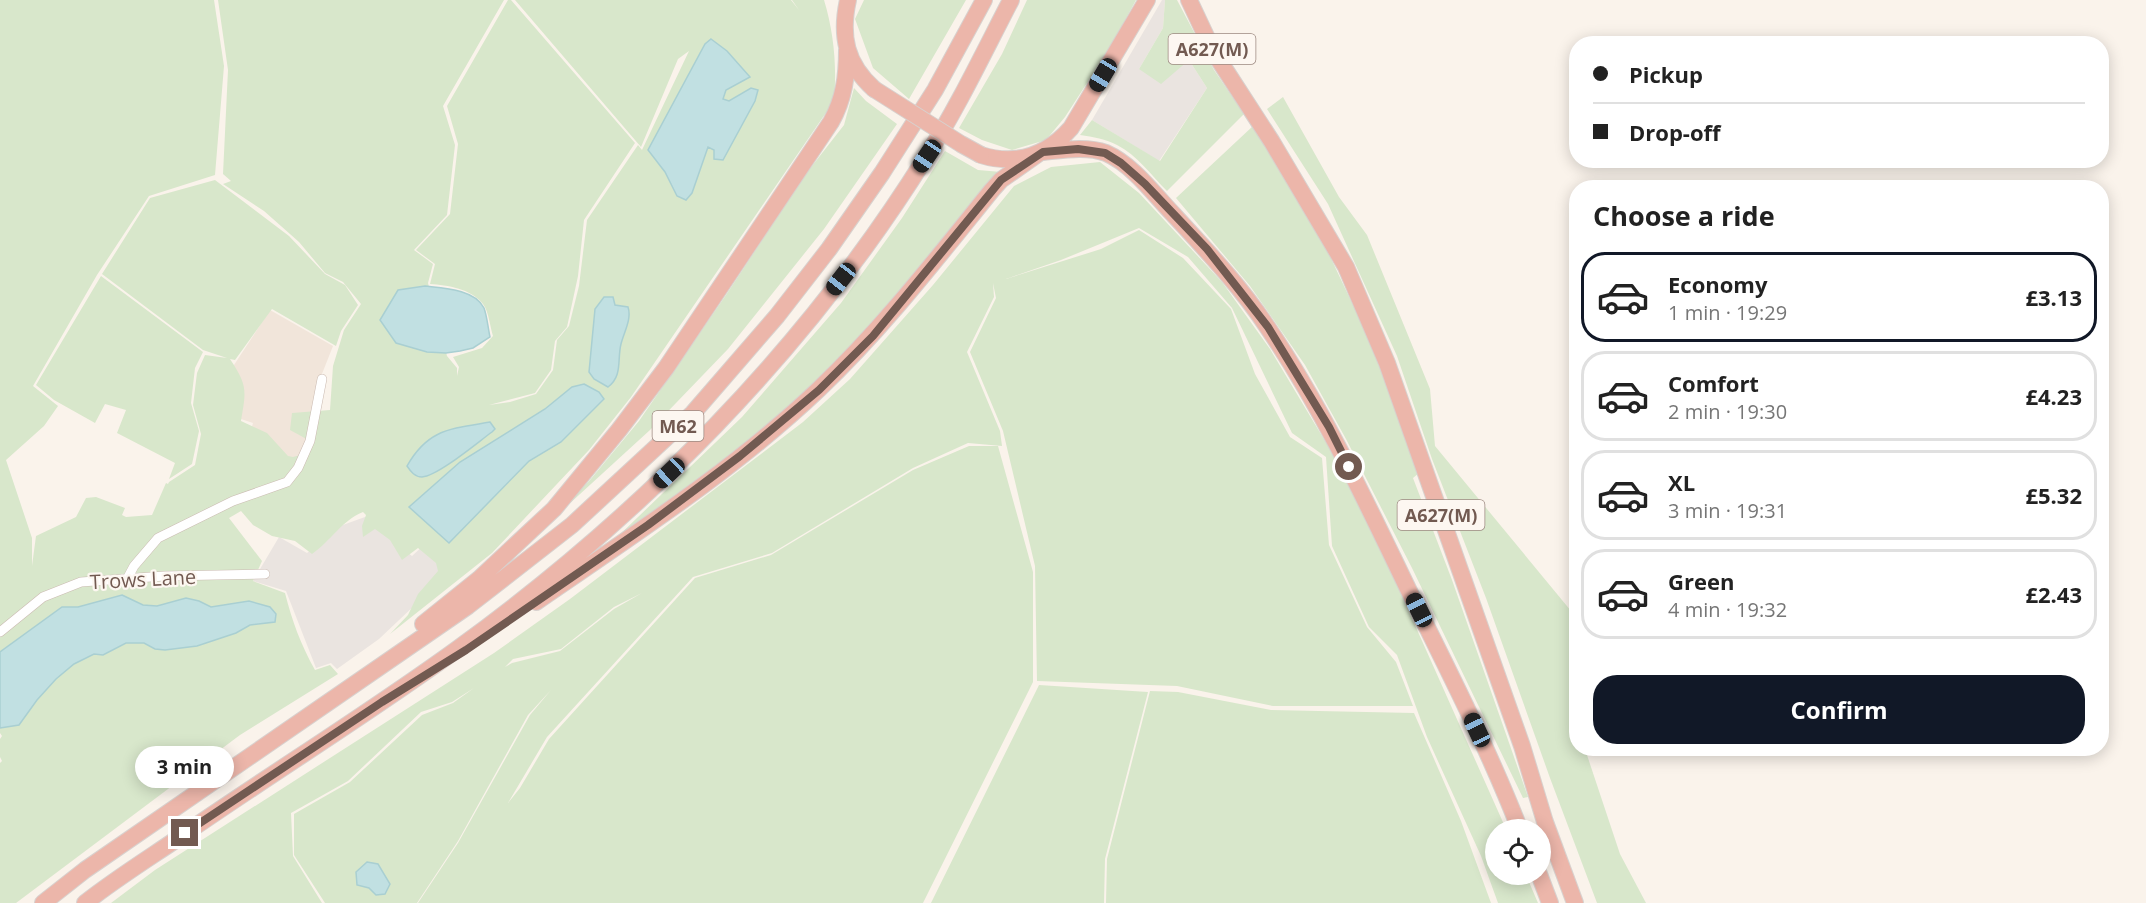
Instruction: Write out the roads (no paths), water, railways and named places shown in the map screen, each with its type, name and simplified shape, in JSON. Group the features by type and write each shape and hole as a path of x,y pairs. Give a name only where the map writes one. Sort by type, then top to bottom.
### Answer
{"highway":[{"name":"A627(M)","path":"836,0 847,50 861,75 874,89 981,155 1015,160 1040,153 1078,149 1105,153 1121,163 1145,184 1207,249 1268,327 1329,427 1468,712 1503,786 1516,819"},
{"name":"A627(M)","path":"844,29 848,0"},
{"name":"M62","path":"43,903 85,870 468,606 572,525 693,413 777,316 829,249 882,173 929,99 984,0"},
{"name":"M62","path":"382,702 528,596 603,534 732,410 841,279 927,156 1011,0"},
{"name":"A627(M)","path":"1040,153 1058,142 1071,128 1147,0"},
{"name":"A627(M)","path":"1189,0 1213,51 1272,142 1346,267 1386,363 1575,903"},
{"name":"M62","path":"263,747 479,579 554,509 576,483 620,430 666,368 831,122 843,93 847,50"},
{"name":"M62","path":"85,903 249,789 466,650 648,525 785,420 873,336 992,190 1006,176 1040,153"},
{"name":"A627(M)","path":"1531,777 1555,820 1587,903"},
{"path":"1543,885 1550,903"}],"street":[{"path":"127,579 134,566 158,538 233,501 287,482 298,468 310,441 322,379"},
{"name":"Trows Lane","path":"0,632 42,597 81,582 265,574"}],"water":[{"path":"711,39 727,51 750,77 726,90 723,99 729,101 751,88 758,90 755,101 723,160 714,159 714,150 708,147 692,193 686,200 677,196 665,172 648,150 705,44"},
{"path":"425,286 466,293 480,302 485,311 490,337 473,348 446,353 427,352 396,343 380,320 398,290"},
{"path":"604,297 613,297 615,305 628,307 629,312 621,344 618,373 608,387 594,379 589,372 595,309"},
{"path":"584,384 599,392 604,399 561,442 529,461 449,543 409,507 460,462 545,409 572,387"},
{"path":"490,422 495,429 492,432 438,471 420,477 413,474 407,466 423,444 441,433"},
{"path":"122,595 143,605 157,606 186,598 211,607 249,601 270,607 276,614 275,622 250,625 236,633 197,646 165,650 155,649 144,643 126,643 103,655 94,654 74,664 56,679 19,725 0,728 0,652 62,607 78,607"},
{"path":"367,862 378,864 390,884 385,894 376,895 369,888 357,885 356,872"}]}
